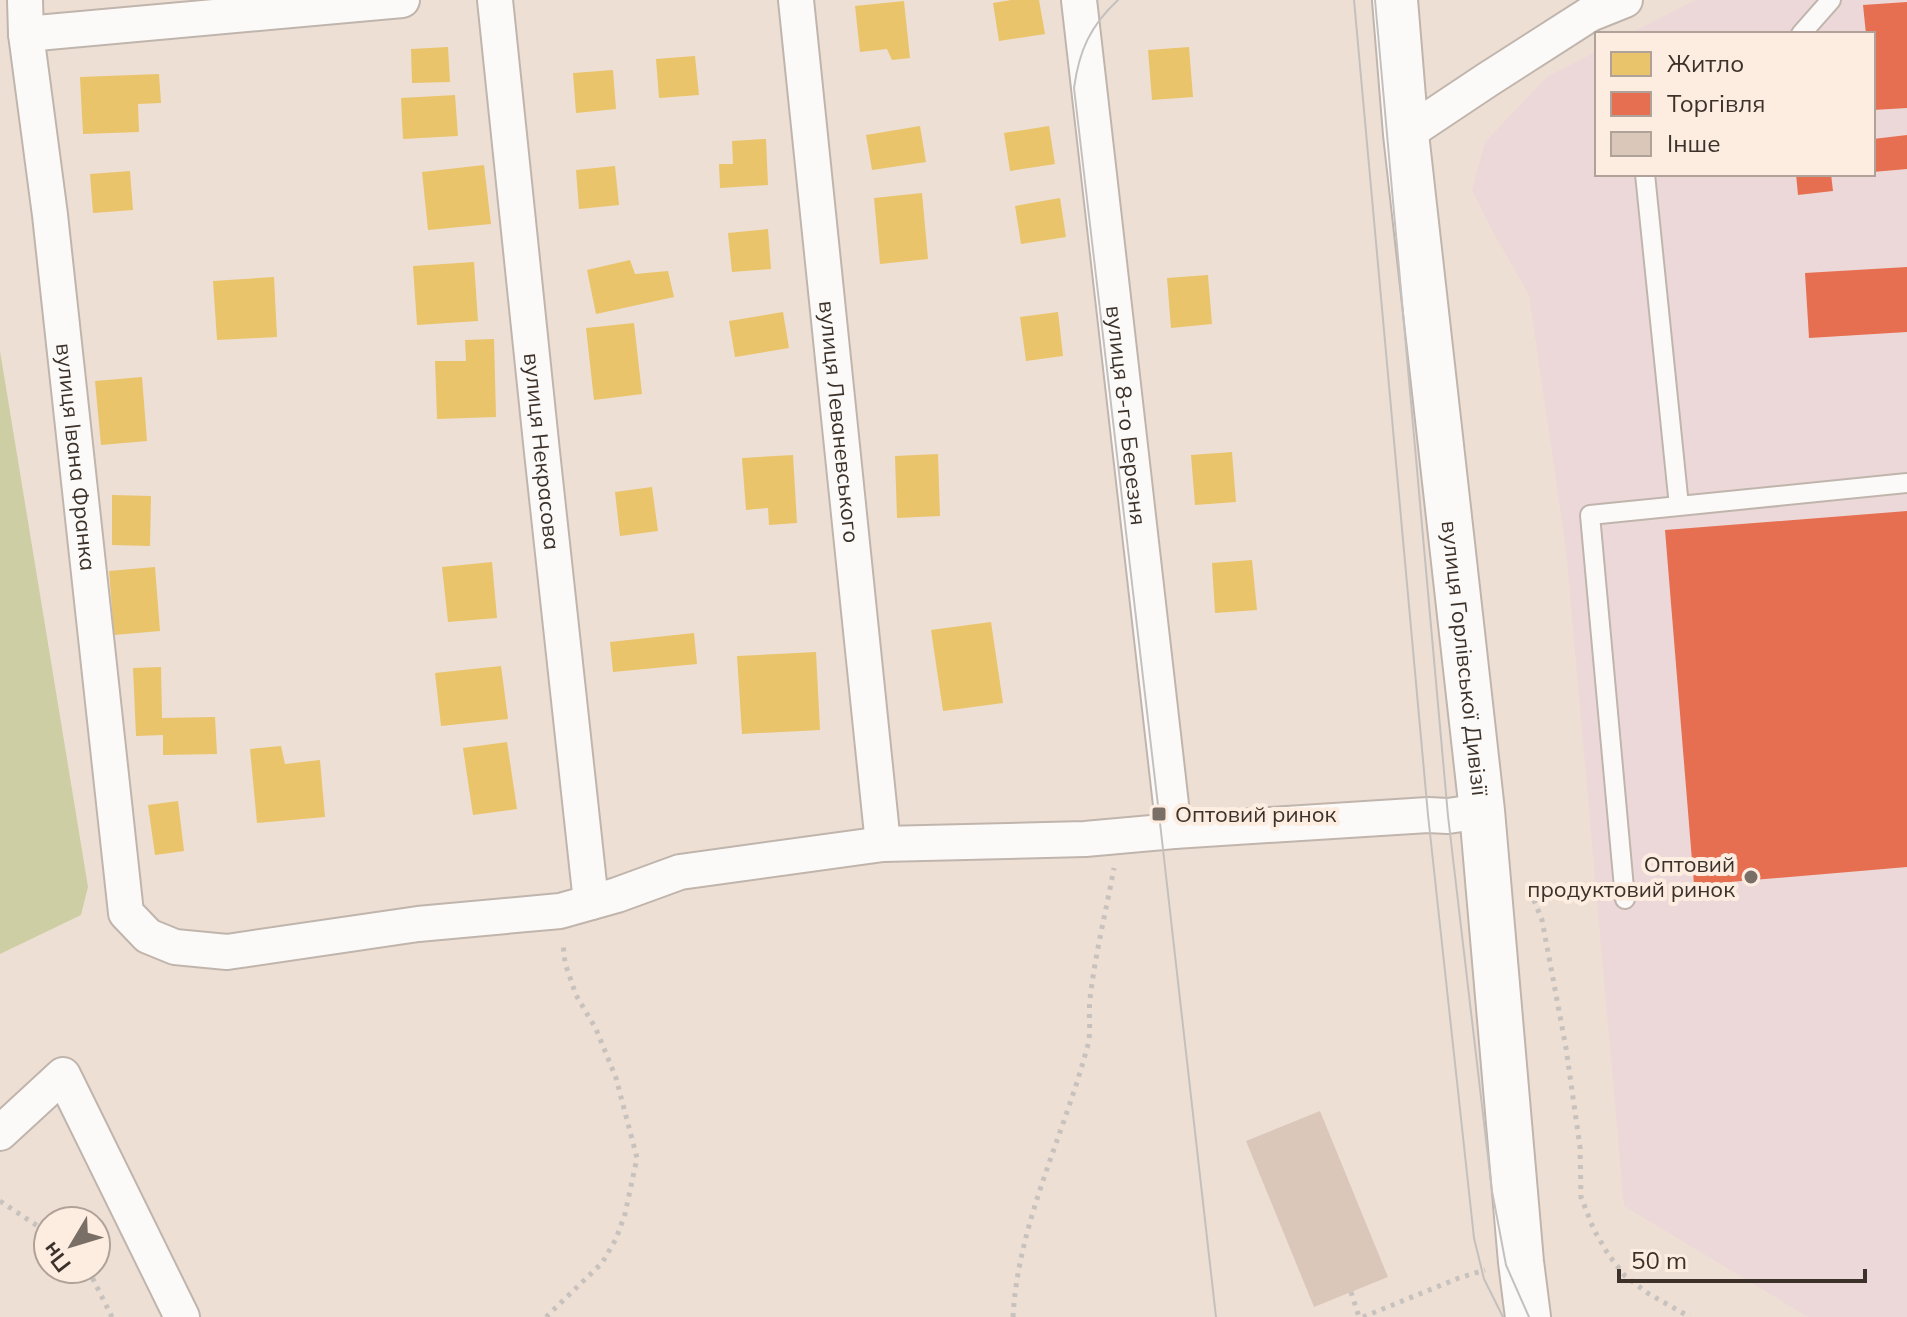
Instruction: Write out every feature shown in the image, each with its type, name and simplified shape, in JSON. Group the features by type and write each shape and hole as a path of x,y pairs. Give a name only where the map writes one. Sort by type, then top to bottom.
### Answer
{"main road":[{"name":"вулиця Горлівської Дивізії","path":"1395,0 1406,134 1482,811 1528,1317"}],"street":[{"name":"вулиця Івана Франка","path":"25,0 26,34 50,215 126,913 148,936 175,947 227,952 418,924 576,906"},
{"path":"26,34 402,0"},
{"name":"вулиця Некрасова","path":"495,0 542,452 576,906"},
{"name":"вулиця Леваневського","path":"796,0 883,844"},
{"name":"вулиця 8-го Березня","path":"1079,0 1174,831"},
{"path":"1406,134 1590,14 1625,0"},
{"path":"576,906 680,872 883,844 1085,839 1448,816 1482,811"},
{"path":"0,1133 63,1075 182,1317"}],"lane":[{"path":"1803,32 1831,0"},
{"path":"1645,176 1679,506"},
{"path":"1625,899 1590,515 1907,483"}],"path":[{"path":"1013,1317 1015,1285 1030,1221 1089,1043 1090,1000 1120,836"},
{"path":"1487,873 1533,898 1542,920 1580,1147 1581,1197 1594,1230 1625,1276 1649,1294 1690,1317"},
{"path":"546,1317 602,1263 616,1239 625,1214 637,1158 616,1078 596,1029 576,995 565,963 576,906"},
{"path":"0,1201 32,1222"},
{"path":"1351,1292 1361,1317 1482,1270 1521,1262"},
{"path":"96,1285 112,1317"}],"shaded area":[{"name":"Оптовий продуктовий ринок","path":"1695,0 1907,0 1907,1317 1808,1317 1624,1206 1566,549 1529,295 1472,190 1485,142 1547,77 1595,52 1595,176 1875,176 1875,32 1633,32"}],"green space":[{"path":"0,351 88,887 81,915 0,954"}],"building: Житло":[{"path":"1039,0 1045,34 999,41 993,3"},
{"path":"904,1 910,58 892,60 887,49 860,52 855,6"},
{"path":"448,47 450,82 412,83 411,49"},
{"path":"1189,47 1193,97 1152,100 1148,50"},
{"path":"695,56 699,95 659,98 656,59"},
{"path":"613,70 616,109 576,113 573,73"},
{"path":"159,74 161,103 138,104 139,132 83,134 80,77"},
{"path":"455,95 458,136 403,139 401,98"},
{"path":"920,126 926,162 872,170 866,135"},
{"path":"1049,126 1055,164 1010,171 1004,133"},
{"path":"766,139 768,185 720,188 719,164 733,164 732,141"},
{"path":"484,165 491,224 428,230 422,172"},
{"path":"615,166 619,205 579,209 576,170"},
{"path":"130,171 133,210 93,213 90,174"},
{"path":"922,193 928,259 880,264 874,198"},
{"path":"1060,198 1066,237 1021,244 1015,206"},
{"path":"768,229 771,269 732,272 728,233"},
{"path":"630,260 635,274 668,271 674,297 596,314 587,270"},
{"path":"474,262 478,321 417,325 413,266"},
{"path":"1208,275 1212,324 1171,328 1167,278"},
{"path":"274,277 277,337 217,340 213,281"},
{"path":"783,312 789,348 735,357 729,321"},
{"path":"1058,312 1063,356 1026,361 1020,317"},
{"path":"634,323 642,394 594,400 586,328"},
{"path":"494,339 496,417 437,419 435,361 466,361 465,340"},
{"path":"142,377 147,441 101,445 95,381"},
{"path":"1232,452 1236,502 1195,505 1191,455"},
{"path":"938,454 940,516 897,518 895,456"},
{"path":"793,455 797,523 769,525 768,508 746,510 742,458"},
{"path":"652,487 658,531 620,536 615,492"},
{"path":"112,495 151,496 150,546 112,545"},
{"path":"1252,560 1257,610 1215,613 1212,563"},
{"path":"492,562 497,618 448,622 442,567"},
{"path":"155,567 160,631 114,635 109,571"},
{"path":"991,622 1003,703 943,711 931,630"},
{"path":"694,633 697,664 613,672 610,642"},
{"path":"816,652 820,730 742,734 737,656"},
{"path":"501,666 508,719 441,726 435,673"},
{"path":"161,667 162,718 215,717 217,754 163,755 163,735 136,736 133,668"},
{"path":"507,742 517,809 473,815 463,748"},
{"path":"281,746 285,764 320,760 325,817 257,823 250,749"},
{"path":"178,801 184,851 155,855 148,805"}],"building: Торгівля":[{"path":"1907,2 1907,108 1875,110 1875,32 1866,32 1863,5"},
{"path":"1907,135 1907,169 1875,172 1875,139"},
{"path":"1796,176 1831,176 1833,191 1798,195"},
{"path":"1907,267 1907,332 1809,338 1805,273"},
{"path":"1907,511 1907,867 1694,885 1665,530"}],"building: Інше":[{"path":"1320,1111 1388,1277 1314,1307 1246,1141"}],"tram line":[{"path":"1118,0 1087,40 1074,88 1216,1317"},
{"path":"1354,0 1428,815 1474,1238 1484,1279 1503,1317"},
{"path":"1375,0 1448,816 1492,1191 1506,1265 1529,1317"}],"place":[{"name":"Оптовий ринок","path":"1159,814"},
{"name":"Оптовий продуктовий ринок","path":"1751,877"}]}
